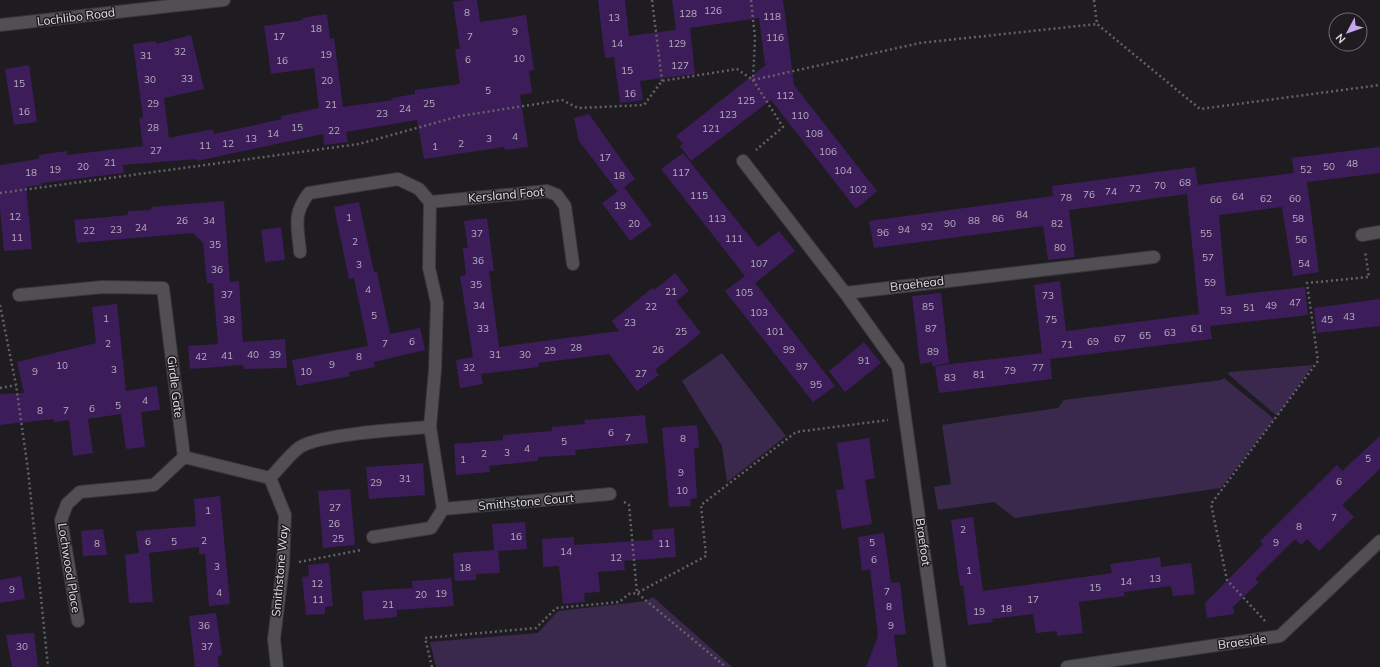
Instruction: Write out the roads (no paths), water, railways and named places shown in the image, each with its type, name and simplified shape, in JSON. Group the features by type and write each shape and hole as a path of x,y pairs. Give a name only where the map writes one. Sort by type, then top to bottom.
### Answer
{"street":[{"name":"Lochlibo Road","path":"0,25 224,0"},
{"path":"743,161 844,293"},
{"path":"300,252 297,215 301,204 310,193 398,179 419,189 430,202 429,268 437,303 435,370 430,427 443,509 431,528 373,537"},
{"name":"Kersland Foot","path":"430,202 547,191 557,195 565,206 573,264"},
{"path":"1362,235 1380,232"},
{"name":"Braehead","path":"844,293 1154,257"},
{"name":"Girdle Gate","path":"19,295 103,287 163,288 184,457"},
{"name":"Braefoot","path":"844,293 898,367 940,667"},
{"path":"184,457 270,478 300,447 324,439 430,427"},
{"name":"Lochwood Place","path":"78,621 60,520 67,504 80,492 154,485 184,457"},
{"name":"Smithstone Way","path":"270,478 285,515 283,566 274,639 277,667"},
{"name":"Smithstone Court","path":"443,509 610,494"},
{"name":"Braeside","path":"1067,667 1280,636 1380,541"}]}
